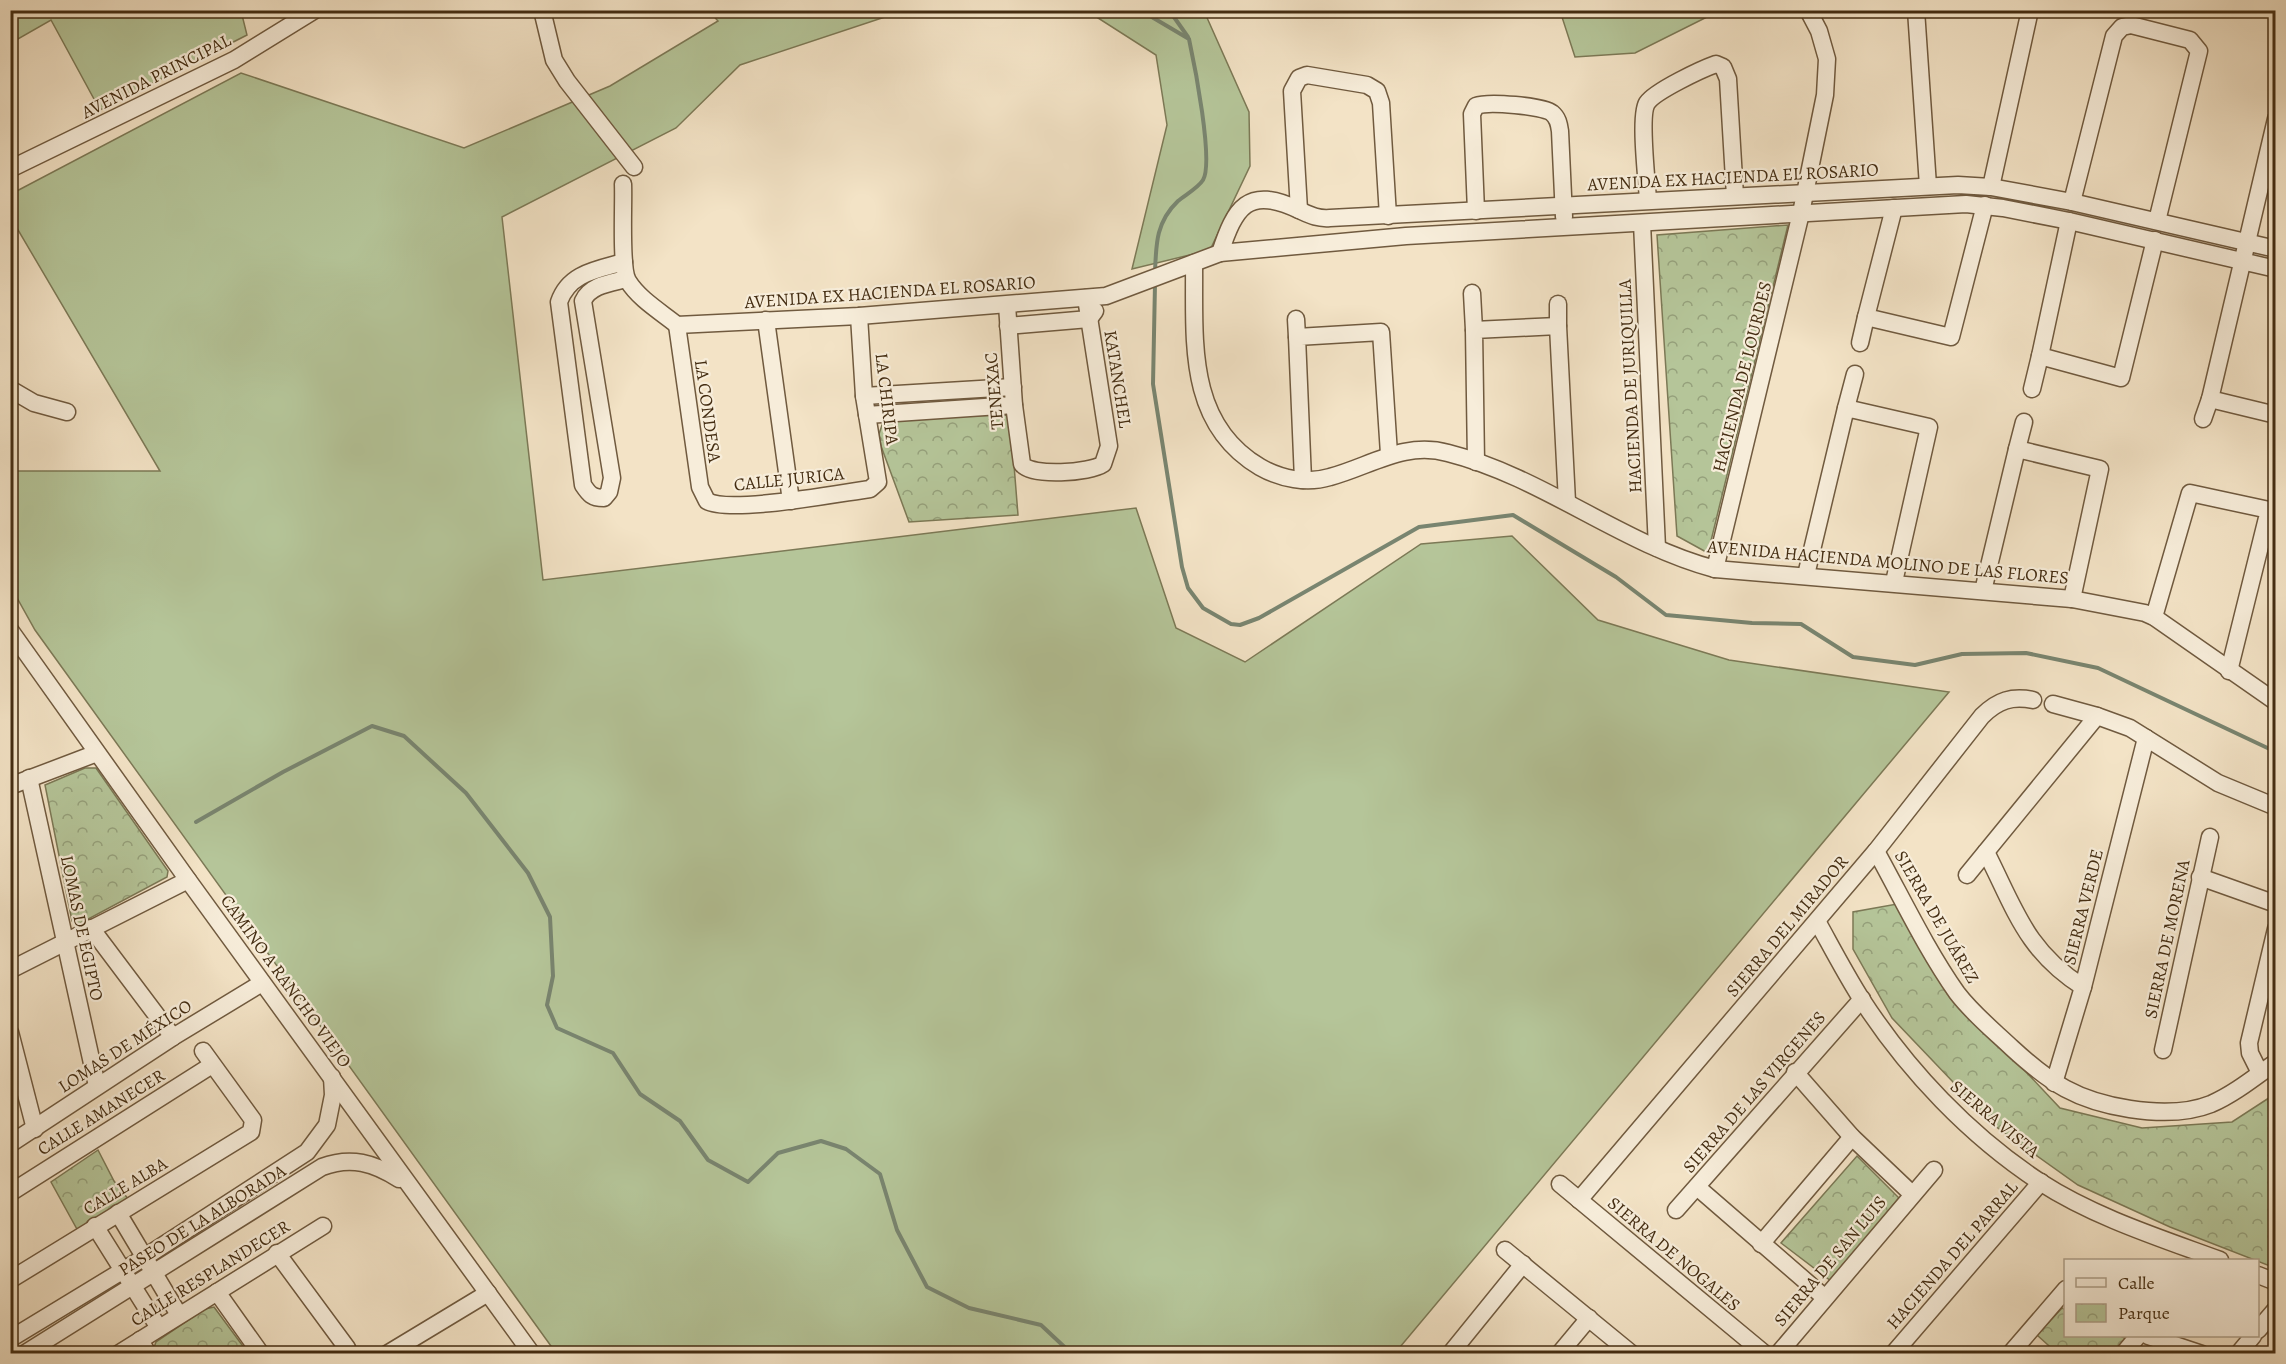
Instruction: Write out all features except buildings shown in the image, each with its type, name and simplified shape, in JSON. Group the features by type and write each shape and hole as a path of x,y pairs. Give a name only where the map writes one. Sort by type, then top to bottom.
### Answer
{"street":[{"name":"AVENIDA PRINCIPAL","path":"10,169 234,60 315,10"},
{"path":"542,10 548,40 562,74 634,167"},
{"name":"HACIENDA DE LOURDES","path":"1715,569 1801,213 1828,72 1824,46 1808,10"},
{"path":"1916,10 1928,186"},
{"path":"1991,187 2030,10"},
{"path":"2072,202 2115,36 2122,27 2131,25 2190,40 2199,51 2198,63 2157,221"},
{"path":"1648,200 1644,120 1646,105 1656,95 1718,64 1725,69 1728,79 1735,196"},
{"path":"1299,210 1292,91 1299,78 1307,75 1367,85 1377,91 1381,103 1388,216"},
{"path":"1476,211 1472,114 1476,105 1487,103 1546,110 1556,117 1560,131 1565,227"},
{"path":"2203,419 2210,399 2240,261 2276,119"},
{"path":"623,184 625,271 642,296 677,325"},
{"name":"AVENIDA EX HACIENDA EL ROSARIO","path":"1220,253 1233,217 1243,205 1261,200 1299,210 1321,219 1928,186 1991,187 2072,202 2276,249"},
{"path":"1866,317 1951,337 1985,205"},
{"name":"AVENIDA EX HACIENDA EL ROSARIO","path":"677,325 859,316 1086,298 1113,294 1220,253 1335,242 1894,208 1985,205 2069,221 2276,269"},
{"path":"1860,343 1894,208"},
{"path":"2032,389 2069,221"},
{"name":"HACIENDA DE JURIQUILLA","path":"1642,223 1657,548"},
{"path":"2040,356 2121,378 2155,240"},
{"name":"AVENIDA HACIENDA MOLINO DE LAS FLORES","path":"1194,263 1197,357 1205,399 1216,427 1224,439 1250,461 1268,471 1303,480 1331,477 1389,454 1428,450 1446,452 1476,462 1567,502 1657,548 1715,569 1894,582 2072,599 2133,610 2154,617 2276,702"},
{"path":"625,271 586,294 583,301 583,313 612,478 609,492 604,498 589,494 583,485 559,310 562,293 569,283 581,274 625,271"},
{"path":"581,274 593,289"},
{"path":"1472,293 1476,462"},
{"path":"1008,327 1089,319 1113,294"},
{"name":"KATANCHEL","path":"1029,470 1091,470 1103,464 1108,446 1086,298"},
{"path":"1558,304 1567,502"},
{"name":"TENEXAC","path":"1006,305 1021,459 1029,470"},
{"name":"LA CHIRIPA","path":"859,316 864,396 879,477 875,486"},
{"path":"1296,319 1303,480"},
{"path":"766,320 791,501"},
{"name":"LA CONDESA","path":"677,325 698,474 707,501"},
{"path":"1297,338 1381,326 1389,454"},
{"path":"1474,330 1558,326"},
{"path":"1806,575 1855,374"},
{"path":"864,396 1013,387"},
{"path":"10,389 34,403 67,412"},
{"path":"2210,399 2276,415"},
{"path":"867,415 1014,405"},
{"path":"1846,408 1929,427 1894,582"},
{"path":"1983,591 2024,422"},
{"path":"2017,449 2100,469 2072,599"},
{"name":"CALLE JURICA","path":"707,501 722,505 791,501 875,486"},
{"path":"2154,617 2192,486 2269,510 2229,671"},
{"name":"CAMINO A RANCHO VIEJO","path":"10,630 262,983 332,1076 407,1184 532,1353"},
{"name":"SIERRA DEL MIRADOR","path":"1579,1200 1876,851 1989,709 2012,698 2033,700"},
{"path":"2054,704 2122,724 2218,783 2276,807"},
{"path":"1966,875 2097,716"},
{"name":"SIERRA VERDE","path":"2054,1083 2083,987 2146,738"},
{"path":"10,786 97,753"},
{"name":"LOMAS DE EGIPTO","path":"29,778 97,1086"},
{"name":"SIERRA DE MORENA","path":"2163,1050 2210,837"},
{"name":"SIERRA DE JUÁREZ","path":"1876,851 1958,994 1984,1023 2054,1083 2089,1101 2138,1110 2167,1112 2209,1105 2230,1094 2276,1062"},
{"path":"1986,852 2036,949 2055,968 2083,987"},
{"path":"2200,877 2276,904"},
{"path":"10,970 188,880"},
{"name":"SIERRA VISTA","path":"1817,921 1862,999 1929,1088 1958,1116 2041,1182 2120,1221 2217,1259"},
{"path":"91,928 173,1037"},
{"path":"2260,1073 2250,1053 2250,1033 2276,929"},
{"name":"LOMAS DE MÉXICO","path":"10,1144 173,1037 262,983"},
{"name":"SIERRA DE LAS VIRGENES","path":"1676,1210 1795,1072 1862,999"},
{"path":"10,1032 35,1129"},
{"name":"CALLE AMANECER","path":"10,1192 207,1058 255,1124"},
{"path":"1795,1072 1852,1137 1912,1194"},
{"name":"PASEO DE LA ALBORADA","path":"10,1339 145,1257 306,1152 327,1125 333,1095 332,1076"},
{"name":"CALLE ALBA","path":"10,1280 248,1135 255,1124"},
{"path":"1761,1244 1852,1137"},
{"name":"PASEO DE LA ALBORADA","path":"24,1353 322,1167 337,1162 355,1161 384,1169 407,1184"},
{"path":"283,1167 296,1185"},
{"name":"SIERRA DE SAN LUIS","path":"1778,1353 1934,1170"},
{"name":"HACIENDA DEL PARRAL","path":"1893,1353 2041,1182"},
{"name":"SIERRA DE NOGALES","path":"1560,1184 1765,1353"},
{"path":"1697,1187 1824,1297"},
{"path":"118,1213 179,1315"},
{"name":"CALLE RESPLANDECER","path":"118,1353 144,1347 159,1328 323,1226"},
{"path":"95,1227 159,1328"},
{"path":"1504,1250 1632,1353"},
{"path":"277,1253 347,1348"},
{"path":"1450,1353 1523,1264"},
{"path":"2259,1275 2276,1282"},
{"path":"217,1292 261,1353"},
{"path":"387,1353 488,1293"},
{"path":"2010,1353 2063,1297"},
{"path":"2259,1329 2276,1310"},
{"path":"1559,1353 1588,1318"},
{"path":"2123,1353 2136,1337"},
{"path":"2154,1337 2202,1353"},
{"path":"2238,1353 2251,1337"}],"green space":[{"path":"11,10 241,11 247,35 100,110 51,20 11,43"},
{"path":"1560,10 1719,11 1635,53 1575,57"},
{"path":"709,11 903,11 740,65 676,128 502,217 543,580 1136,508 1176,628 1245,662 1421,544 1512,536 1598,620 1729,660 1949,692 1395,1353 556,1353 35,630 11,587 10,471 160,471 11,218 11,194 241,73 464,148 610,86 718,21"},
{"path":"1087,11 1204,11 1249,112 1250,166 1210,250 1132,269 1167,125 1156,55"},
{"path":"1788,225 1708,553 1677,536 1657,235"},
{"path":"1010,415 1018,515 909,522 881,446 879,434 884,419"},
{"path":"85,768 96,768 168,871 167,877 79,924 72,921 45,785"},
{"path":"1897,904 1947,988 2060,1108 2142,1128 2232,1122 2275,1094 2275,1268 2259,1262 2259,1259 2252,1259 2170,1227 2078,1185 1995,1126 1892,1018 1853,949 1853,912"},
{"path":"98,1150 114,1181 129,1200 78,1231 51,1182"},
{"path":"1857,1156 1899,1198 1831,1281 1781,1243"},
{"path":"214,1307 248,1353 155,1354 153,1350 156,1342 205,1309"},
{"path":"2062,1308 2064,1309 2064,1337 2122,1337 2127,1339 2114,1353 2058,1354 2037,1335"}],"waterway":[{"path":"1140,10 1189,39 1205,134 1206,170 1203,180 1178,201 1165,217 1157,243 1155,273"},
{"path":"1169,10 1188,37"},
{"path":"1155,284 1153,384 1182,567 1188,588 1203,608 1231,624 1240,625 1259,618 1419,527 1513,515 1616,577 1666,615 1752,623 1801,624 1853,657 1915,665 1962,654 2026,653 2098,668 2276,752"},
{"path":"196,822 283,772 372,726 404,736 466,793 528,873 550,917 553,976 547,1005 557,1028 613,1053 640,1094 680,1121 708,1160 748,1182 778,1153 821,1141 846,1149 880,1174 897,1230 927,1287 969,1308 1041,1325 1072,1354"}]}
